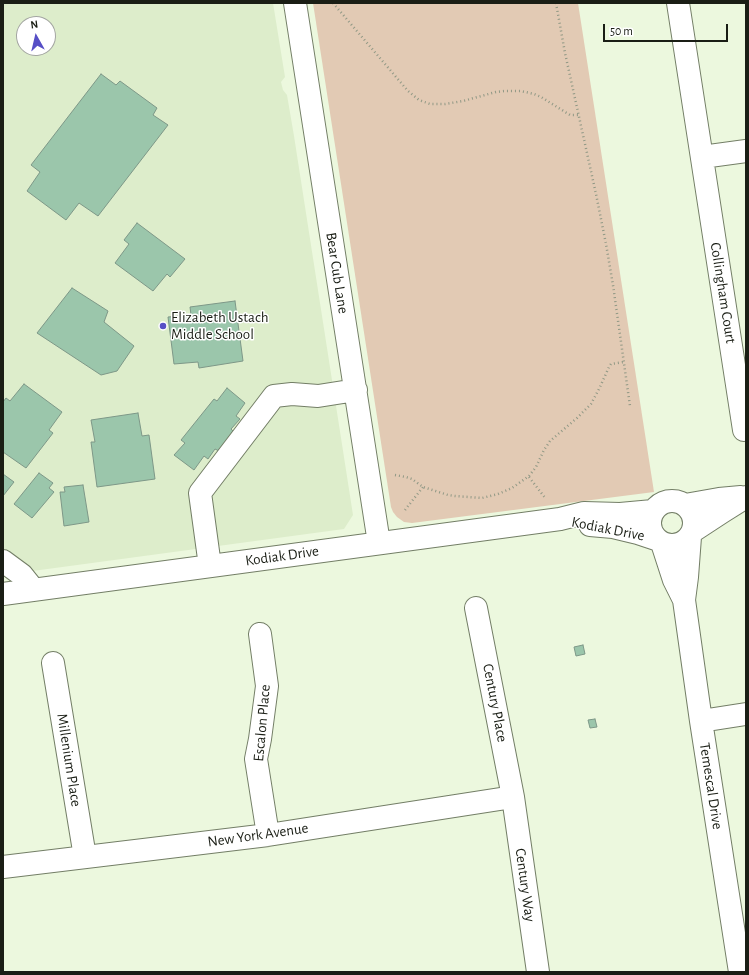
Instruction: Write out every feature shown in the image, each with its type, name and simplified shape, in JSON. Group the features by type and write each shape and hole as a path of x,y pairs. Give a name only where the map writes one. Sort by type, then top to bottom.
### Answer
{"street":[{"name":"Bear Cub Lane","path":"295,3 379,543"},
{"name":"Collingham Court","path":"678,3 744,430"},
{"path":"702,157 746,151"},
{"path":"210,566 200,493 274,396 292,394 318,396 356,390"},
{"path":"685,505 719,499 746,497"},
{"path":"692,534 695,524 694,516 685,505 672,501 664,502 653,511 650,518 652,533 659,541 670,545 677,545 684,542 692,534 722,512 746,497"},
{"name":"Kodiak Drive","path":"3,594 560,519 584,513 620,514 653,511"},
{"name":"Kodiak Drive","path":"560,519 585,525 613,527 638,533 659,541"},
{"name":"Temescal Drive","path":"692,534 684,600 701,721 740,972"},
{"name":"Temescal Drive","path":"659,541 674,580 684,600"},
{"path":"3,561 22,575 34,590"},
{"name":"Century Place","path":"476,608 513,797"},
{"name":"Escalon Place","path":"260,634 267,686 256,759 268,835"},
{"name":"Millenium Place","path":"53,663 85,857"},
{"path":"701,721 746,714"},
{"name":"New York Avenue","path":"3,867 268,835 513,797"},
{"name":"Century Way","path":"513,797 538,972"}],"path":[{"path":"333,3 408,91 419,100 430,104 445,104 463,101 496,92 521,91 541,97 570,115 578,115"},
{"path":"556,3 564,53 606,244 630,406"},
{"path":"394,475 412,479 424,487 455,496 482,498 504,492 529,476 550,441 591,404 611,364 624,362"},
{"path":"529,476 546,499"},
{"path":"405,510 424,487"}],"shaded area":[{"name":"Elizabeth Ustach Middle School","path":"3,3 273,3 285,77 281,82 283,90 287,95 294,136 353,515 344,529 3,575"},
{"path":"313,3 578,3 654,492 412,523 404,522 393,512"}],"building":[{"path":"101,74 116,85 120,81 157,108 153,115 168,125 98,216 79,203 66,220 27,191 40,172 31,165"},
{"path":"137,223 185,259 170,277 167,274 153,291 115,263 129,244 124,240"},
{"path":"72,288 108,311 104,322 134,346 117,371 101,375 37,333"},
{"path":"235,301 243,361 199,368 198,362 174,364 168,317 191,315 190,307"},
{"path":"24,384 62,412 49,430 53,433 26,468 3,452 3,402 6,398 10,401"},
{"path":"227,388 245,403 236,416 240,419 231,429 234,432 219,451 215,449 208,459 204,456 194,470 174,455 185,443 181,440 214,399 217,401"},
{"path":"138,413 142,436 149,435 155,479 97,487 91,442 95,442 91,420"},
{"path":"39,473 53,483 49,488 54,492 32,518 14,504"},
{"path":"3,474 14,482 3,496"},
{"path":"83,485 89,522 64,526 60,492 65,492 64,487"},
{"path":"583,645 585,654 576,656 574,647"},
{"path":"595,719 597,727 590,728 588,720"}],"place":[{"name":"Elizabeth Ustach Middle School","path":"163,326"}]}
